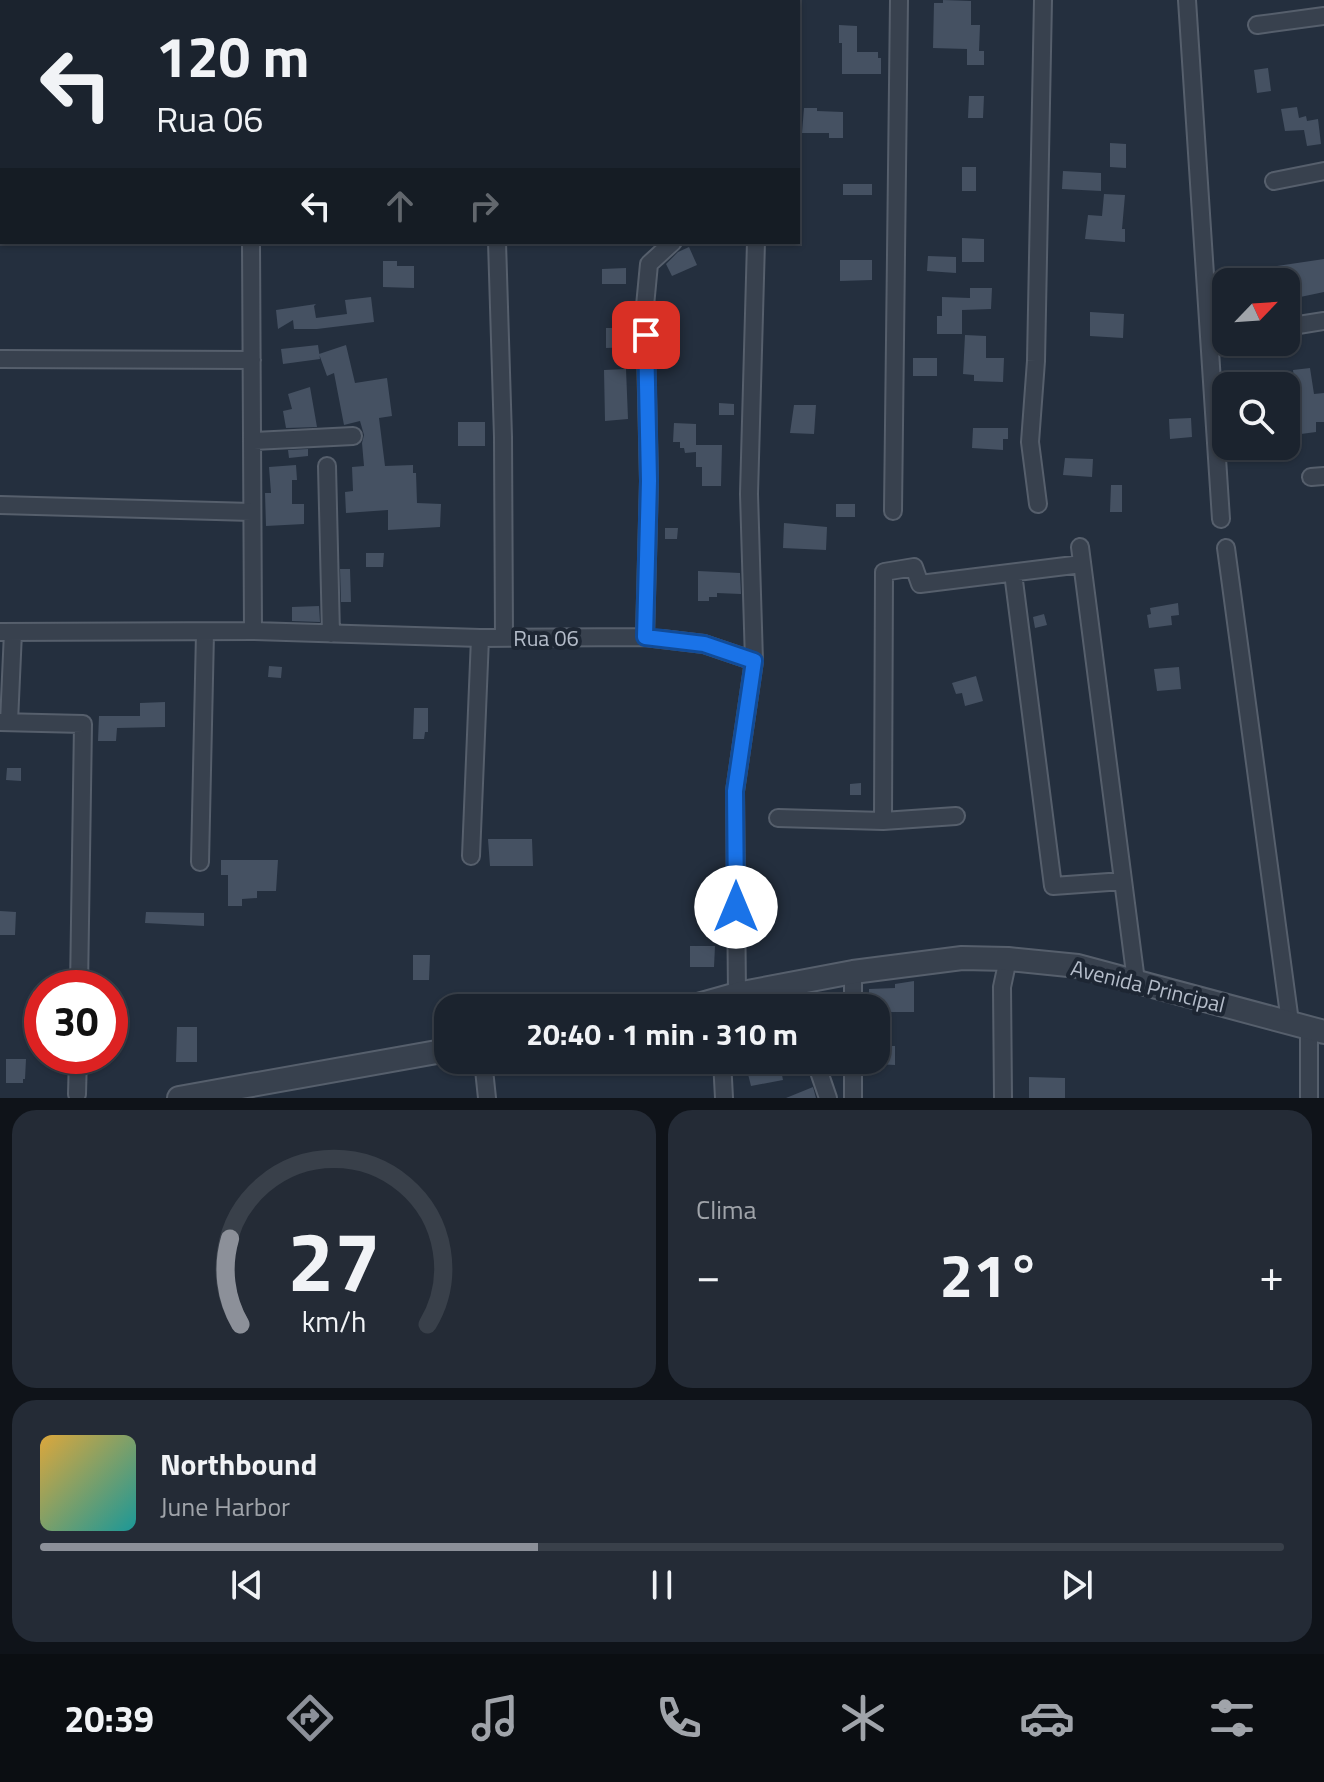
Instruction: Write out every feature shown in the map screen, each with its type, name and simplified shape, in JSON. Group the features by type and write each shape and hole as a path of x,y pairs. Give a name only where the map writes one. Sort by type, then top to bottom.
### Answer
{"street":[{"path":"893,511 899,0"},
{"path":"1038,504 1030,442 1036,361 1043,0"},
{"path":"1187,0 1221,519"},
{"path":"1257,25 1324,16"},
{"path":"1274,181 1324,171"},
{"path":"251,244 253,631"},
{"path":"497,244 503,437 504,638"},
{"path":"645,637 649,481 646,292 649,264 671,244"},
{"path":"724,994 735,791 754,661 749,494 756,244"},
{"path":"1300,325 1324,321"},
{"path":"0,359 252,360"},
{"path":"252,441 353,436"},
{"path":"327,466 331,634"},
{"path":"0,505 252,512"},
{"path":"1226,548 1308,1027 1309,1098"},
{"path":"883,821 884,572 914,567 920,584 1013,573 1081,556 1136,981"},
{"path":"1013,573 1053,886 1123,881"},
{"name":"Rua 06","path":"6,632 253,631 480,638 645,637 704,644 754,661"},
{"path":"6,632 5,722 83,724 79,970"},
{"path":"200,862 205,633"},
{"path":"471,856 480,638"},
{"path":"778,818 883,821 956,816"},
{"name":"Avenida Principal","path":"751,994 853,972 962,958 1008,959 1078,966 1308,1027"},
{"path":"1003,1098 1002,987 1008,959"},
{"path":"853,972 853,994"},
{"path":"789,984 792,994"},
{"path":"191,1097 434,1053"},
{"path":"77,1094 78,1074"},
{"path":"484,1074 487,1098"},
{"path":"723,1074 724,1098"},
{"path":"820,1074 828,1098"},
{"path":"853,1074 853,1098"}],"building":[{"path":"943,0 971,1 971,25 980,25 979,51 984,51 984,65 967,65 967,49 933,48 934,3 943,3"},
{"path":"839,25 857,26 857,52 878,52 881,74 842,74"},
{"path":"1268,68 1271,91 1257,93 1254,70"},
{"path":"969,96 984,96 983,118 968,118"},
{"path":"1297,107 1299,118 1306,116 1307,121 1318,119 1321,144 1307,146 1304,130 1285,131 1281,109"},
{"path":"804,108 843,112 843,138 829,138 829,133 802,133"},
{"path":"1110,143 1126,144 1126,168 1110,167"},
{"path":"962,167 976,167 976,191 962,191"},
{"path":"1063,171 1101,173 1101,191 1062,189"},
{"path":"843,184 872,184 872,195 843,195"},
{"path":"1104,194 1125,195 1122,229 1125,229 1125,242 1085,239 1088,215 1102,216"},
{"path":"962,238 984,239 984,262 962,262"},
{"path":"689,247 697,265 672,276 666,264 678,252"},
{"path":"928,256 956,257 956,273 927,271"},
{"path":"1324,259 1324,292 1300,297 1300,268 1277,266"},
{"path":"840,260 872,260 872,280 840,281"},
{"path":"383,261 397,261 397,266 414,266 414,288 383,287"},
{"path":"626,268 626,284 602,284 602,269"},
{"path":"970,288 992,288 991,309 962,310 962,334 937,334 937,316 942,316 942,297 970,298"},
{"path":"371,297 374,322 294,329 293,320 278,329 276,310 316,304 316,318 347,314 345,300"},
{"path":"1090,312 1124,314 1123,338 1090,336"},
{"path":"606,328 632,328 633,347 606,348"},
{"path":"965,335 986,336 986,358 1004,358 1003,382 974,381 974,375 963,374"},
{"path":"318,345 320,359 283,364 281,349"},
{"path":"346,345 355,383 387,378 392,416 379,418 385,466 413,465 417,503 441,504 440,527 388,530 388,510 346,513 345,492 353,491 352,467 364,466 364,435 360,421 344,425 334,373 327,376 319,354"},
{"path":"913,358 937,358 937,376 913,376"},
{"path":"1310,368 1314,394 1324,393 1324,422 1316,422 1316,432 1301,434 1300,372 1293,370"},
{"path":"626,369 628,419 605,421 604,370"},
{"path":"310,387 317,427 286,428 283,411 292,409 288,394"},
{"path":"719,403 734,404 734,415 719,415"},
{"path":"794,405 816,405 814,434 790,433"},
{"path":"1191,418 1192,437 1170,439 1169,419"},
{"path":"458,422 485,422 485,446 458,446"},
{"path":"674,423 696,424 696,445 722,445 721,486 702,486 702,467 696,467 696,452 685,453 684,448 680,448 680,442 673,442"},
{"path":"973,428 1008,428 1008,439 1003,439 1003,450 972,448"},
{"path":"308,449 308,456 289,458 288,450"},
{"path":"1065,458 1093,459 1092,477 1063,475"},
{"path":"296,465 297,480 292,480 292,504 304,504 304,524 266,526 265,493 271,493 269,467"},
{"path":"1111,485 1122,485 1122,512 1110,512"},
{"path":"836,504 855,504 855,517 836,517"},
{"path":"784,523 827,527 826,550 783,548"},
{"path":"665,528 678,528 677,539 665,539"},
{"path":"366,553 384,553 383,567 366,567"},
{"path":"340,569 350,569 351,602 341,602"},
{"path":"698,571 740,573 741,594 717,593 717,597 709,597 709,601 698,601"},
{"path":"1178,603 1179,615 1171,616 1172,625 1149,628 1147,615 1151,614 1150,608"},
{"path":"319,606 320,622 292,621 292,607"},
{"path":"1044,614 1047,625 1035,628 1033,617"},
{"path":"269,666 282,667 281,678 268,677"},
{"path":"1179,667 1181,689 1157,691 1154,669"},
{"path":"976,676 983,701 965,706 962,693 956,694 952,683"},
{"path":"165,702 165,727 117,728 116,741 98,741 99,716 140,716 140,703"},
{"path":"414,708 428,708 428,732 425,732 424,739 413,739"},
{"path":"7,768 21,768 21,781 6,780"},
{"path":"861,783 861,795 850,795 850,784"},
{"path":"488,839 532,839 533,866 490,866"},
{"path":"221,860 278,860 276,891 257,891 257,898 242,899 242,906 228,906 228,875 221,875"},
{"path":"0,911 16,912 15,935 0,935"},
{"path":"146,912 204,913 204,926 145,923"},
{"path":"690,946 715,946 714,967 690,967"},
{"path":"413,955 430,955 429,980 413,980"},
{"path":"914,981 914,1012 890,1012 890,994 869,994 869,989 895,988 895,984"},
{"path":"177,1027 197,1027 197,1062 176,1062"},
{"path":"890,1046 895,1046 895,1065 890,1065"},
{"path":"6,1059 24,1059 23,1083 6,1083"},
{"path":"748,1074 782,1074 783,1080 751,1086"},
{"path":"1029,1077 1065,1078 1065,1098 1029,1098"},
{"path":"813,1087 816,1098 786,1098"}],"route":[{"path":"646,335 649,481 645,637 704,644 754,661 735,791 736,907"}]}
